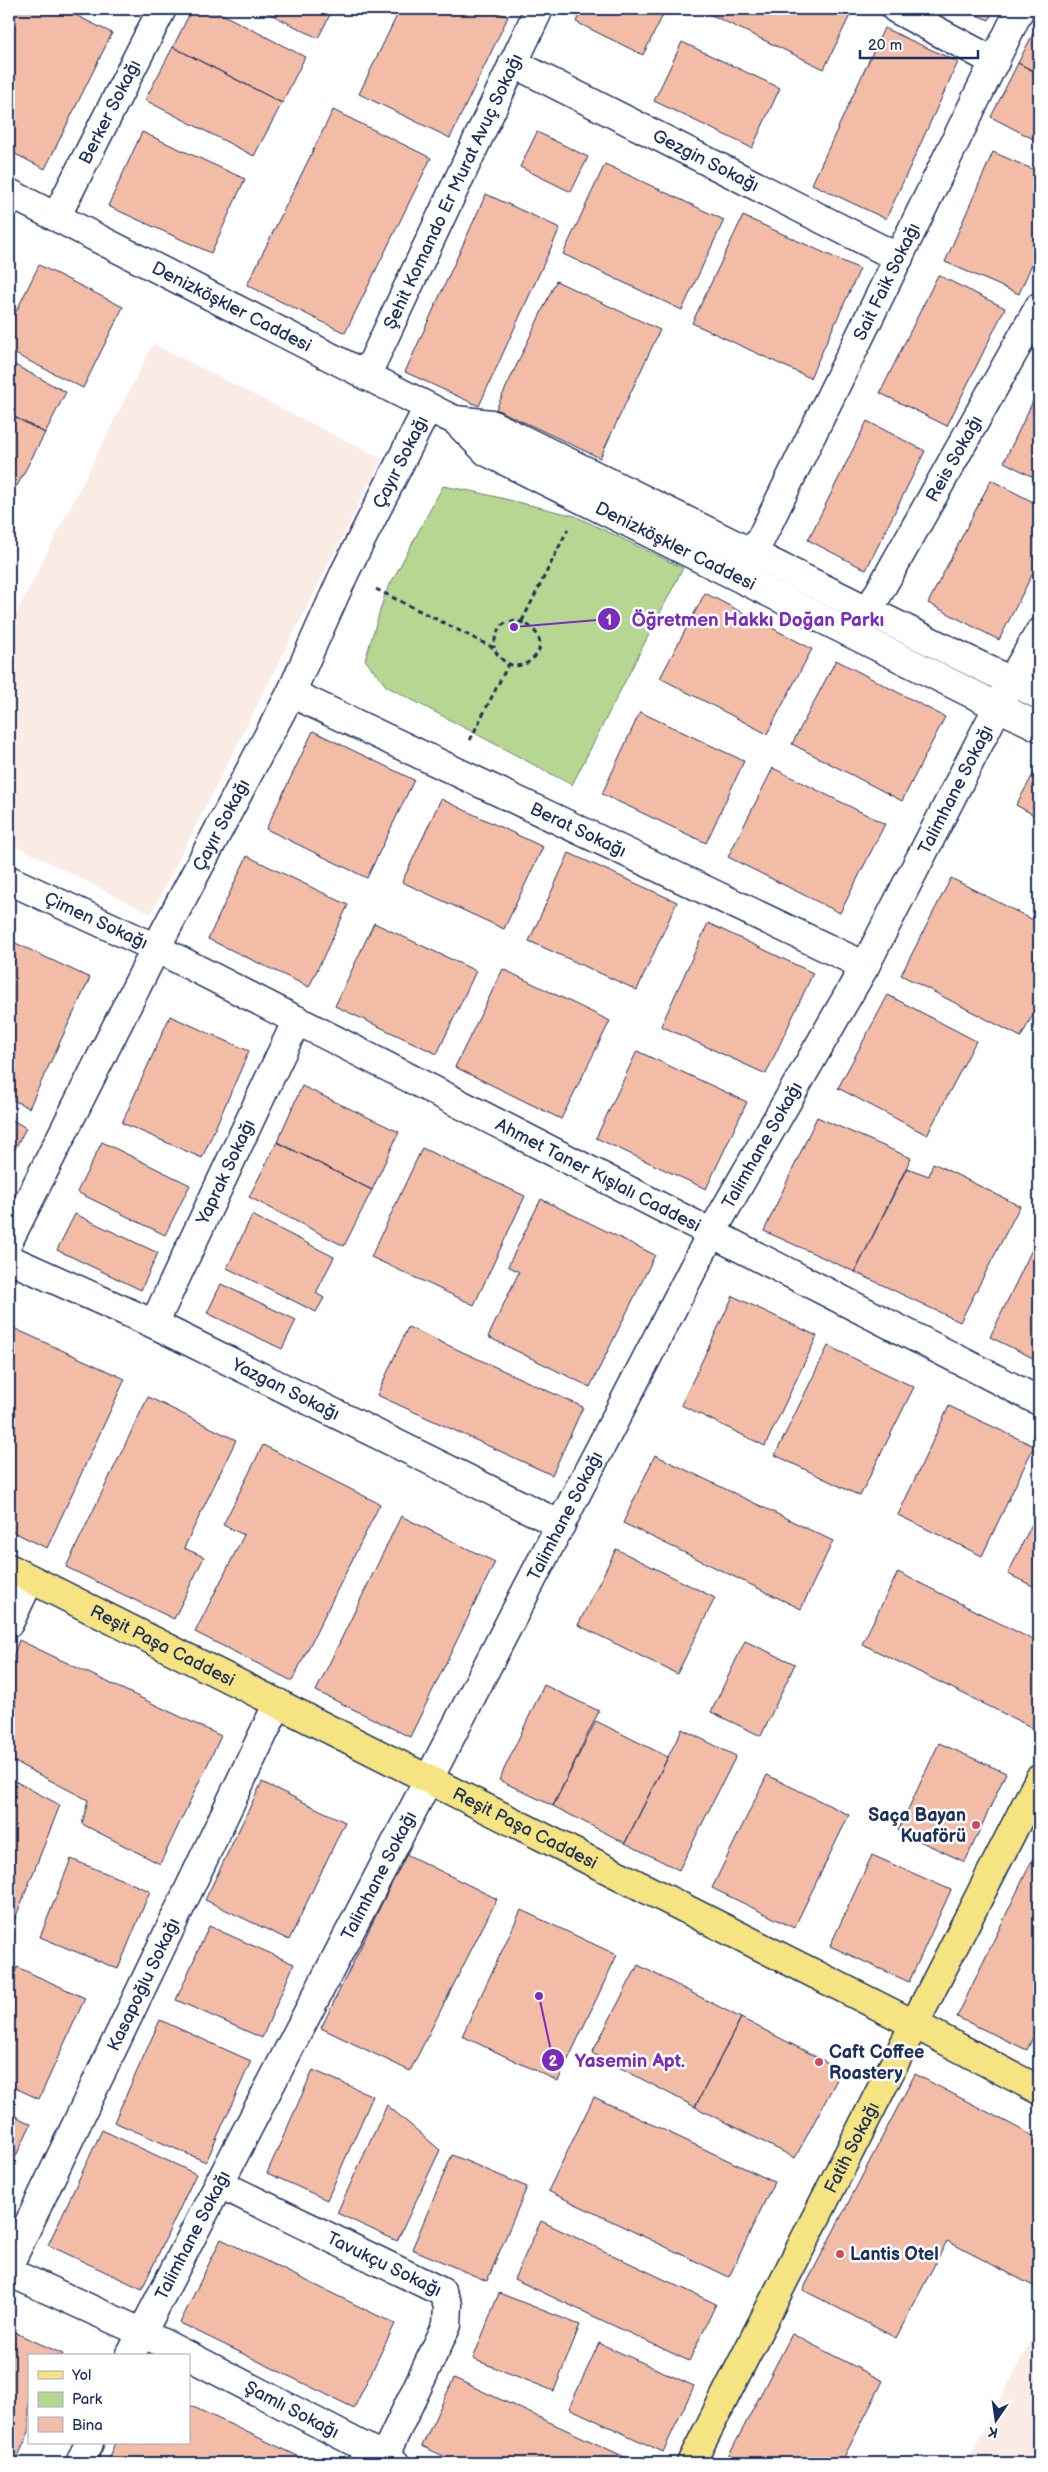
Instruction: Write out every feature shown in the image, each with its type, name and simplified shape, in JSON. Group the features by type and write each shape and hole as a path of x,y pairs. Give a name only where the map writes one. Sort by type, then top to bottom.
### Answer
{"main road":[{"name":"Reşit Paşa Caddesi","path":"19,1573 914,2024 1039,2090"},
{"name":"Fatih Sokağı","path":"691,2463 1039,1779"}],"street":[{"name":"Berker Sokağı","path":"56,217 162,9"},
{"name":"Şehit Komando Er Murat Avuç Sokağı","path":"366,376 539,9"},
{"path":"896,9 995,62"},
{"name":"Sait Faik Sokağı","path":"742,578 1020,9"},
{"name":"Gezgin Sokağı","path":"513,63 899,258"},
{"name":"Denizköşkler Caddesi","path":"12,203 56,217 455,420 487,452 1039,726"},
{"name":"Reis Sokağı","path":"854,634 870,611 1039,307"},
{"name":"Çayır Sokağı","path":"9,1240 156,948 291,692 345,572 428,407"},
{"name":"Denizköşkler Caddesi","path":"455,420 491,424 1039,694"},
{"name":"Talimhane Sokağı","path":"136,2344 428,1779 562,1525 712,1232 865,966 1011,680 1039,633"},
{"name":"Berat Sokağı","path":"291,692 865,966"},
{"name":"Çimen Sokağı","path":"9,880 156,948"},
{"name":"Ahmet Taner Kışlalı Caddesi","path":"156,948 1039,1401"},
{"name":"Yaprak Sokağı","path":"154,1324 297,1020"},
{"name":"Yazgan Sokağı","path":"9,1259 154,1324 562,1525"},
{"path":"9,1623 19,1573"},
{"name":"Kasapoğlu Sokağı","path":"9,2265 278,1703"},
{"name":"Tavukçu Sokağı","path":"218,2183 442,2292 448,2305 447,2325 387,2461"},
{"name":"Şamlı Sokağı","path":"9,2272 136,2344 179,2354"},
{"name":"Şamlı Sokağı","path":"190,2357 387,2461"},
{"path":"80,2463 89,2444"}],"path":[{"path":"522,621 583,500"},
{"path":"345,572 494,648 501,660 508,664 515,666 529,662 538,651 538,636 535,629 522,621 508,622 496,632 494,648"},
{"path":"455,770 508,664"}],"shaded area":[{"path":"153,344 382,459 151,914 9,842 9,628"},
{"path":"1039,2325 1039,2463 967,2463"}],"green space":[{"path":"443,486 575,516 683,568 572,785 386,686 365,660 385,594"}],"building":[{"path":"9,9 63,9 112,33 45,169 9,151"},
{"path":"192,9 212,9 305,57 282,103 173,47"},
{"path":"260,9 333,9 318,38"},
{"path":"400,9 489,9 508,17 450,138 359,94"},
{"path":"582,9 666,9 643,55 576,22"},
{"path":"699,9 853,9 824,69"},
{"path":"961,9 994,9 989,20"},
{"path":"1039,22 1039,74 1018,63"},
{"path":"884,28 958,62 886,219 812,184"},
{"path":"682,42 780,88 752,148 654,101"},
{"path":"173,47 282,103 254,156 145,100"},
{"path":"1018,63 1039,74 1039,142 991,117"},
{"path":"333,110 431,158 345,333 247,285"},
{"path":"142,132 245,179 211,253 108,206"},
{"path":"537,132 588,157 571,192 520,167"},
{"path":"993,152 1039,172 1039,248 1019,294 945,262"},
{"path":"605,164 724,220 682,310 563,254"},
{"path":"486,194 560,228 479,406 405,372"},
{"path":"743,216 860,269 810,378 692,323"},
{"path":"39,265 123,307 83,388 9,351 9,326"},
{"path":"938,275 1005,308 947,426 880,393"},
{"path":"556,281 660,330 600,458 496,409"},
{"path":"9,362 66,392 45,433 9,414"},
{"path":"1039,390 1039,404 1033,401"},
{"path":"1033,401 1039,404 1039,480 1004,462"},
{"path":"9,414 45,433 17,486 9,482"},
{"path":"867,421 925,451 866,570 808,540"},
{"path":"991,480 1039,505 1039,561 999,640 928,603"},
{"path":"705,593 812,649 767,734 660,678"},
{"path":"836,660 945,717 902,801 792,744"},
{"path":"640,712 744,761 706,843 602,794"},
{"path":"313,731 414,780 367,878 266,829"},
{"path":"1039,764 1039,818 1016,805"},
{"path":"773,768 885,824 840,913 728,857"},
{"path":"441,799 543,847 504,929 402,882"},
{"path":"569,853 677,902 637,990 529,941"},
{"path":"247,856 348,905 309,987 208,939"},
{"path":"951,878 1039,923 1039,1003 1021,1037 901,975"},
{"path":"374,923 476,971 437,1054 335,1006"},
{"path":"708,923 813,973 766,1074 661,1026"},
{"path":"9,940 90,978 29,1108 9,1098"},
{"path":"503,969 610,1021 561,1119 455,1067"},
{"path":"888,995 976,1041 927,1135 838,1088"},
{"path":"170,1016 249,1051 202,1158 122,1123"},
{"path":"637,1051 747,1102 706,1189 596,1138"},
{"path":"302,1086 399,1132 372,1190 277,1142"},
{"path":"817,1117 911,1158 855,1272 764,1231"},
{"path":"9,1118 26,1128 9,1160"},
{"path":"102,1142 190,1185 165,1235 77,1192"},
{"path":"277,1142 372,1190 344,1246 249,1197"},
{"path":"422,1148 525,1196 474,1305 371,1257"},
{"path":"933,1163 1020,1206 960,1322 855,1272 907,1168 929,1176"},
{"path":"541,1199 655,1255 590,1387 488,1337 519,1272 508,1266"},
{"path":"75,1214 158,1253 141,1290 57,1250"},
{"path":"252,1215 334,1257 316,1293 324,1298 316,1312 227,1268"},
{"path":"1039,1235 1039,1361 990,1337"},
{"path":"221,1284 296,1320 282,1349 207,1313"},
{"path":"733,1296 817,1336 765,1446 681,1405"},
{"path":"9,1326 125,1379 47,1548 9,1530"},
{"path":"408,1327 583,1407 552,1475 377,1395"},
{"path":"828,1346 914,1387 860,1496 775,1455"},
{"path":"148,1397 236,1440 184,1548 204,1557 174,1619 66,1567"},
{"path":"949,1406 1034,1446 982,1556 898,1515"},
{"path":"263,1445 380,1504 292,1681 195,1632 244,1535 223,1525"},
{"path":"655,1455 833,1541 801,1609 623,1523"},
{"path":"1039,1509 1039,1589 1008,1574"},
{"path":"401,1516 495,1562 410,1737 316,1691"},
{"path":"616,1549 715,1598 677,1674 578,1625"},
{"path":"898,1572 1039,1643 1039,1721 1035,1729 862,1644"},
{"path":"19,1640 221,1736 160,1864 82,1824 88,1800 9,1759 9,1669"},
{"path":"745,1641 795,1664 761,1736 711,1712"},
{"path":"544,1685 599,1711 553,1806 499,1780"},
{"path":"596,1721 668,1757 625,1843 553,1806"},
{"path":"682,1729 736,1756 679,1870 625,1843"},
{"path":"939,1743 1006,1773 965,1862 898,1831"},
{"path":"767,1775 849,1815 794,1928 712,1888"},
{"path":"9,1778 60,1805 9,1934"},
{"path":"262,1782 345,1822 289,1940 205,1900"},
{"path":"406,1854 497,1899 410,2071 321,2028"},
{"path":"1035,1854 1039,1855 1039,2024 1027,2050 957,2017"},
{"path":"872,1855 951,1890 909,1982 830,1946"},
{"path":"71,1859 150,1891 118,1969 40,1937"},
{"path":"521,1910 617,1955 558,2081 462,2036"},
{"path":"209,1926 294,1964 262,2038 176,2000"},
{"path":"638,1965 741,2018 695,2107 592,2053"},
{"path":"17,1967 85,1998 39,2099 9,2085 9,1986"},
{"path":"741,2018 842,2070 795,2158 695,2107"},
{"path":"160,2020 251,2061 206,2162 114,2122"},
{"path":"313,2070 373,2096 327,2200 267,2173"},
{"path":"915,2074 1039,2139 1039,2289 947,2241 896,2338 803,2290"},
{"path":"594,2097 774,2182 729,2277 548,2191"},
{"path":"387,2105 440,2150 397,2241 337,2213"},
{"path":"9,2113 31,2124 9,2171"},
{"path":"102,2130 196,2174 142,2289 48,2245"},
{"path":"452,2155 527,2187 487,2281 412,2249"},
{"path":"541,2221 716,2304 689,2361 514,2279"},
{"path":"221,2239 395,2324 354,2408 180,2323"},
{"path":"499,2293 580,2325 554,2391 473,2359"},
{"path":"9,2330 63,2354 28,2354 28,2434 17,2459 9,2455"},
{"path":"792,2334 883,2381 841,2463 725,2463"},
{"path":"599,2343 694,2386 663,2452 569,2408"},
{"path":"454,2378 638,2463 458,2463 422,2446"},
{"path":"190,2405 313,2463 106,2463 115,2444 190,2444"}],"place":[{"name":"Öğretmen Hakkı Doğan Parkı","path":"514,627"},
{"name":"Saça Bayan Kuaförü","path":"976,1825"},
{"name":"Yasemin Apt.","path":"539,1996"},
{"name":"Caft Coffee Roastery","path":"819,2062"},
{"name":"Lantis Otel","path":"840,2254"}]}
